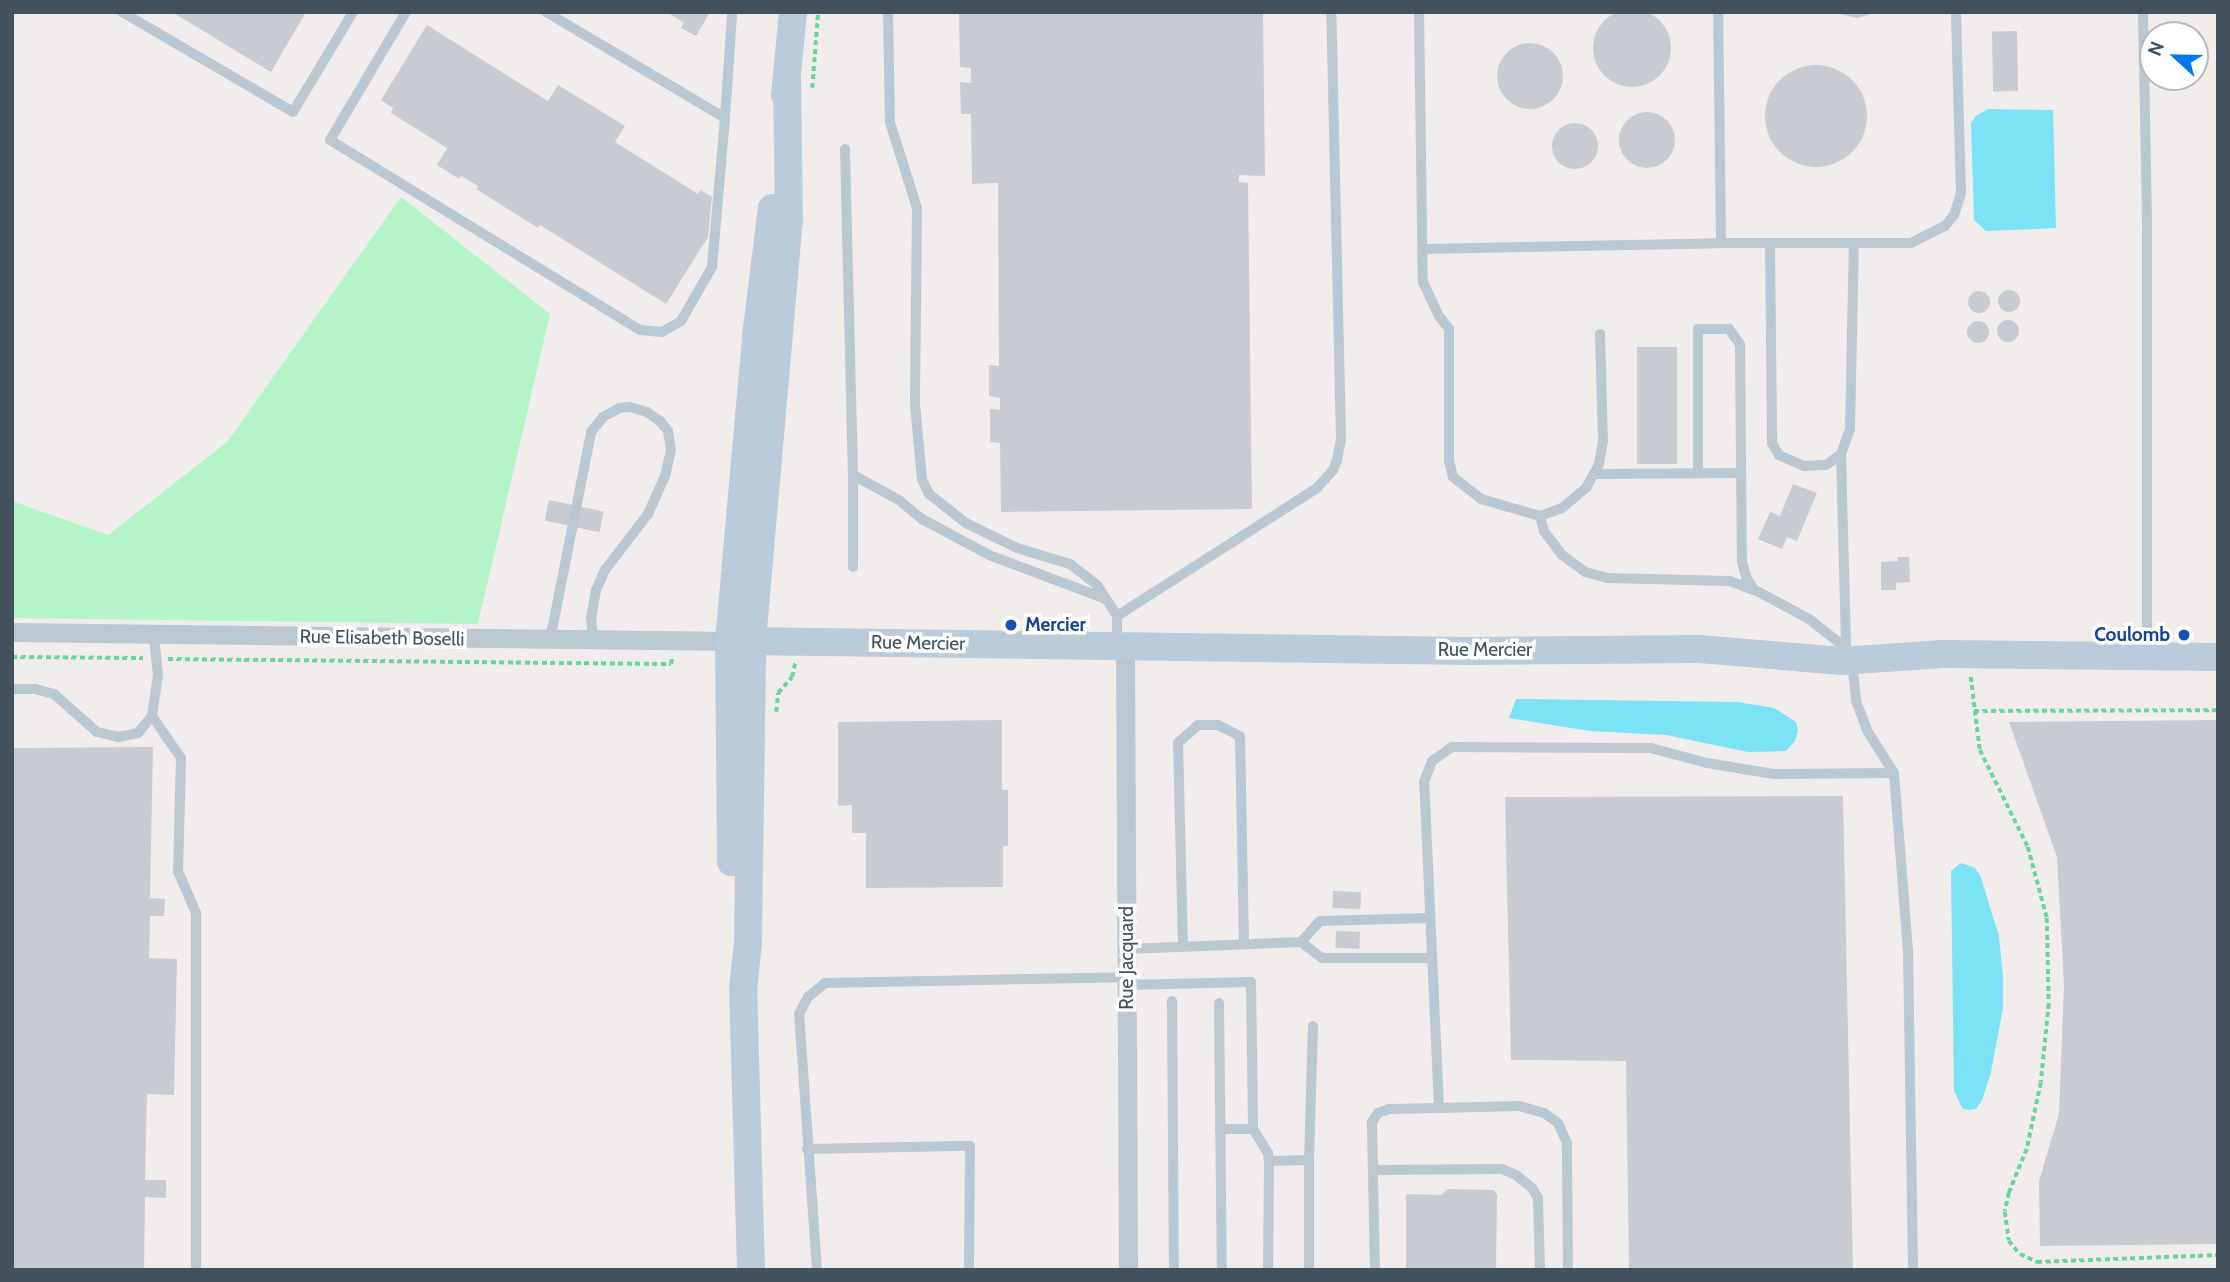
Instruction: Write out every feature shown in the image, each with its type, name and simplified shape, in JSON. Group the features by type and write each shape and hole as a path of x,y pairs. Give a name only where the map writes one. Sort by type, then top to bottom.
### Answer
{"street":[{"path":"751,1270 743,990 736,959 731,876 756,336 793,12"},
{"name":"Rue Elisabeth Boselli","path":"12,632 155,636 740,641"},
{"name":"Rue Mercier","path":"740,641 1471,651 1699,649 1848,655 2218,657"},
{"name":"Rue Jacquard","path":"1121,646 1127,949 1128,1270"}],"lane":[{"path":"122,12 293,112 352,12"},
{"path":"406,12 330,140 640,330 662,332 681,321 709,276 714,258 732,15"},
{"path":"546,12 725,118"},
{"path":"888,12 890,122 917,208 915,404 922,480 929,494 966,523 1017,548 1070,564 1097,584 1118,616 1121,646"},
{"path":"1118,616 1317,488 1333,470 1337,460 1341,439 1331,12"},
{"path":"1419,12 1423,282 1439,316 1449,329 1448,461 1453,477 1481,499 1540,516 1562,508 1587,487 1599,464 1603,441 1600,334"},
{"path":"1718,12 1721,243"},
{"path":"1422,249 1721,243 1911,243 1931,235 1945,226 1959,204 1956,12"},
{"path":"2143,12 2147,228 2147,656"},
{"path":"845,149 853,568"},
{"path":"1770,243 1772,443 1779,455 1804,466 1826,466 1841,454"},
{"path":"1854,243 1850,429 1841,454 1848,655 1856,701 1868,732 1894,773 1908,949 1913,1270"},
{"path":"1698,472 1698,329 1728,329 1740,344 1742,562 1746,577 1754,590"},
{"path":"550,640 592,432 603,417 620,408 629,407 646,412 660,421 668,432 671,450 665,476 648,514 606,570 596,590 591,617 593,640"},
{"path":"1594,474 1741,473"},
{"path":"853,475 899,500 922,519 989,555 1107,599"},
{"path":"1540,516 1544,531 1562,555 1585,572 1607,578 1730,581 1754,590 1809,619 1848,655"},
{"path":"12,689 35,689 54,694 97,732 118,737 138,733 152,716 158,658 155,636"},
{"path":"152,716 181,758 178,871 196,913 197,1270"},
{"path":"1183,946 1178,743 1198,725 1218,725 1240,736 1244,944"},
{"path":"1439,1108 1424,782 1432,761 1452,747 1651,748 1707,763 1774,774 1894,773"},
{"path":"1301,942 1320,921 1429,918"},
{"path":"1127,949 1301,942 1322,958 1431,958"},
{"path":"817,1270 799,1014 808,996 825,983 1126,981 1251,982 1253,1129 1268,1153 1269,1161 1268,1270"},
{"path":"1172,1001 1174,1270"},
{"path":"1219,1003 1222,1270"},
{"path":"1309,1270 1313,1026"},
{"path":"1376,1270 1372,1122 1378,1113 1388,1109 1519,1107 1544,1113 1558,1123 1567,1143 1568,1270"},
{"path":"1220,1129 1253,1129"},
{"path":"807,1149 970,1146 969,1270"},
{"path":"1269,1161 1309,1160"},
{"path":"1373,1170 1502,1170 1516,1175 1532,1188 1538,1198 1540,1270"}],"path":[{"path":"12,657 671,664 672,641"},
{"path":"1971,654 1974,711 1980,750 2028,847 2047,918 2049,1004 2041,1083 2027,1149 2007,1202 2009,1241 2020,1254 2036,1262 2218,1255"},
{"path":"1974,711 2218,710"}],"green space":[{"path":"401,197 550,314 478,624 12,618 12,501 108,535 227,442"}],"water":[{"path":"1988,109 2053,110 2056,228 1986,231 1974,220 1971,123 1976,116"},
{"path":"1516,699 1738,702 1774,708 1796,722 1798,731 1795,741 1786,751 1748,752 1666,735 1590,731 1509,718"},
{"path":"1961,863 1975,868 1980,875 1999,936 2003,977 2003,1008 1991,1072 1982,1100 1976,1109 1968,1110 1962,1108 1954,1091 1951,871"}],"building":[{"path":"1632,9 1647,12 1660,20 1668,33 1671,48 1668,63 1660,76 1647,84 1632,87 1617,84 1604,76 1596,63 1593,48 1596,33 1604,20 1617,12"},
{"path":"172,12 306,12 271,72"},
{"path":"667,12 710,12 696,36 681,28 684,23"},
{"path":"959,12 1263,12 1265,176 1239,175 1239,182 1248,183 1252,509 1001,512 1000,443 990,442 990,409 1000,410 1000,398 989,396 989,365 999,366 998,183 972,184 971,114 961,114 960,82 971,83 971,68 960,67"},
{"path":"1835,12 1879,12 1857,18 1835,13"},
{"path":"427,25 548,101 558,85 625,126 615,142 698,194 700,190 712,197 708,237 666,304 540,225 538,228 476,189 478,186 461,176 459,179 437,165 447,148 391,113 393,108 381,100"},
{"path":"1992,31 2017,31 2018,91 1993,91"},
{"path":"1523,43 1537,43 1549,48 1558,57 1563,76 1561,89 1554,100 1537,109 1523,109 1511,104 1502,95 1497,83 1497,69 1502,57 1511,48"},
{"path":"1816,65 1835,69 1852,80 1863,97 1867,116 1863,135 1852,152 1835,163 1816,167 1797,163 1780,152 1769,135 1765,116 1769,97 1780,80 1797,69"},
{"path":"1647,112 1658,114 1667,120 1673,129 1673,151 1667,160 1658,166 1647,168 1636,166 1627,160 1621,151 1619,140 1621,129 1627,120 1636,114"},
{"path":"1575,123 1591,130 1598,146 1591,162 1575,169 1559,162 1552,146 1559,130"},
{"path":"2009,290 2017,293 2020,301 2017,309 2009,312 2001,309 1998,301 2001,293"},
{"path":"1979,291 1987,294 1990,302 1987,310 1979,313 1971,310 1968,302 1971,294"},
{"path":"2008,320 2016,323 2019,331 2016,339 2008,342 2000,339 1997,331 2000,323"},
{"path":"1978,321 1986,324 1989,332 1986,340 1978,343 1970,340 1967,332 1970,324"},
{"path":"1637,347 1677,347 1677,464 1637,464"},
{"path":"1793,484 1817,493 1797,541 1787,537 1782,549 1758,539 1770,512 1780,516"},
{"path":"549,500 604,512 599,532 545,521"},
{"path":"1897,557 1909,557 1910,582 1896,583 1896,590 1881,590 1881,562 1898,561"},
{"path":"1002,720 1002,790 1008,790 1008,846 1003,846 1003,887 866,888 866,833 852,833 852,805 838,806 838,722"},
{"path":"2218,720 2218,1244 2040,1246 2039,1181 2059,1114 2064,985 2057,857 2009,722"},
{"path":"153,747 150,898 165,899 164,916 150,916 149,958 177,959 174,1095 147,1094 145,1180 166,1180 166,1198 145,1197 144,1270 12,1270 12,748"},
{"path":"1843,796 1853,1270 1629,1270 1626,1061 1511,1060 1505,797"},
{"path":"1333,891 1361,892 1360,909 1332,908"},
{"path":"1336,931 1360,932 1359,949 1335,948"},
{"path":"1448,1189 1494,1190 1497,1195 1496,1270 1406,1270 1406,1194 1441,1195"}],"place":[{"name":"Mercier","path":"1011,625"},
{"name":"Coulomb","path":"2184,635"}]}
